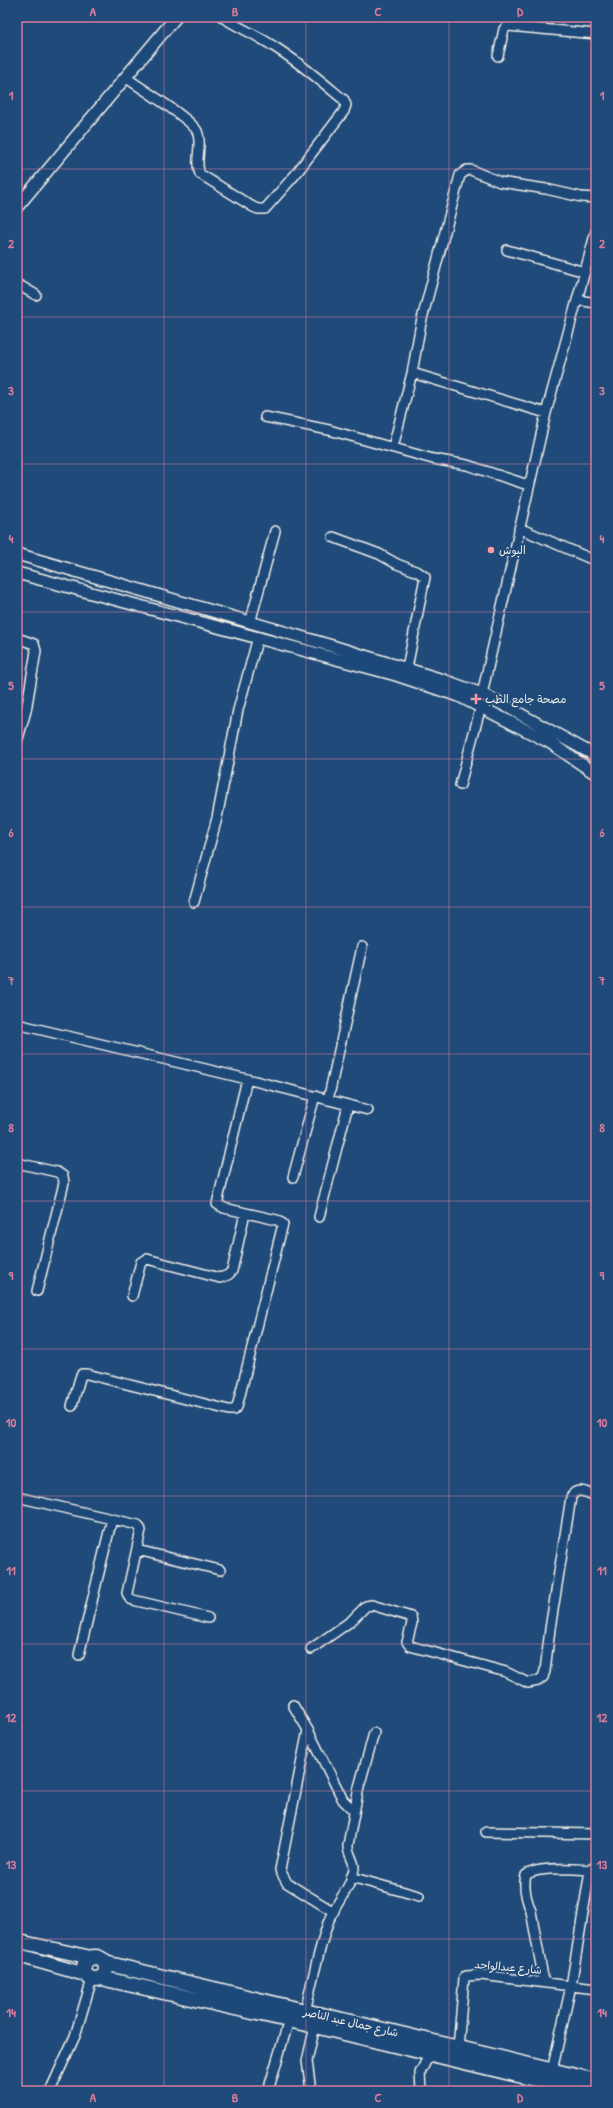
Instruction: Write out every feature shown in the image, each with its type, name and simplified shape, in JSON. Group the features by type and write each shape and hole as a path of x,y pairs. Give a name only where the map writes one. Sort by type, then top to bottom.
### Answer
{"main road":[{"name":"شارع جمال عبد الناصر","path":"17,1941 99,1960 304,2012 552,2070 596,2082"},
{"name":"شارع جمال عبد الناصر","path":"17,1954 93,1977 315,2026 585,2091"},
{"path":"99,1960 106,1970 93,1977 84,1966 87,1961 99,1960"}],"street":[{"path":"17,207 124,77 176,17"},
{"path":"124,77 176,113 196,130 199,139 198,167 200,174 253,207 265,209 317,148 344,111 346,105 344,100 311,72 272,45 240,29 222,17"},
{"path":"498,56 504,29 508,26 596,34"},
{"path":"393,447 412,373 421,323 460,175 467,170 475,171 507,184 596,198"},
{"path":"482,694 528,485 546,413 596,231"},
{"path":"507,250 585,272"},
{"path":"17,284 36,296"},
{"path":"578,300 596,303"},
{"path":"412,373 546,413"},
{"path":"265,417 393,447 433,459 467,465 528,485"},
{"path":"519,528 596,561"},
{"path":"250,622 275,531"},
{"path":"332,536 379,554 396,564 418,572 425,577 407,668"},
{"path":"17,554 407,668 482,694 596,756 593,772 549,742 459,696 396,675 17,573"},
{"path":"113,598 116,584"},
{"path":"194,902 217,818 238,710 258,637"},
{"path":"17,638 31,642 36,647 21,709 17,742"},
{"path":"460,785 481,706"},
{"path":"328,1100 362,947"},
{"path":"17,1024 247,1079 368,1110"},
{"path":"72,1406 80,1378 82,1374 87,1374 229,1410 234,1410 237,1407 283,1224 277,1220 219,1206 217,1200 247,1079"},
{"path":"293,1177 315,1096"},
{"path":"319,1218 348,1105"},
{"path":"17,1163 57,1172 63,1176 64,1183 37,1291"},
{"path":"132,1296 141,1262 147,1259 220,1278 228,1275 232,1271 245,1213"},
{"path":"311,1649 351,1621 366,1606 372,1605 411,1618 412,1623 407,1642 410,1646 506,1672 528,1683 538,1681 543,1676 545,1671 570,1497 573,1492 577,1491 596,1496"},
{"path":"17,1497 140,1526 137,1550 127,1593 130,1599 208,1618"},
{"path":"79,1655 112,1519"},
{"path":"137,1550 220,1570"},
{"path":"293,1705 308,1730 343,1800 354,1811"},
{"path":"308,1730 280,1870 287,1883 334,1912"},
{"path":"304,2012 328,1923 342,1899 354,1866 348,1845 354,1811 374,1733"},
{"path":"486,1832 596,1834"},
{"path":"544,1982 531,1910 526,1900 526,1875 533,1871 595,1865 571,1986 552,2070"},
{"path":"351,1877 419,1896"},
{"name":"شارع عبدالواحد","path":"458,2048 464,1978 466,1976 471,1974 596,1989"},
{"path":"50,2091 75,2036 93,1977"},
{"path":"268,2091 289,2020"},
{"path":"311,2091 307,2061 315,2026"},
{"path":"421,2091 420,2073 430,2053"}],"place":[{"name":"البوش","path":"491,550"},
{"name":"مصحة جامع الطب","path":"476,699"}]}
